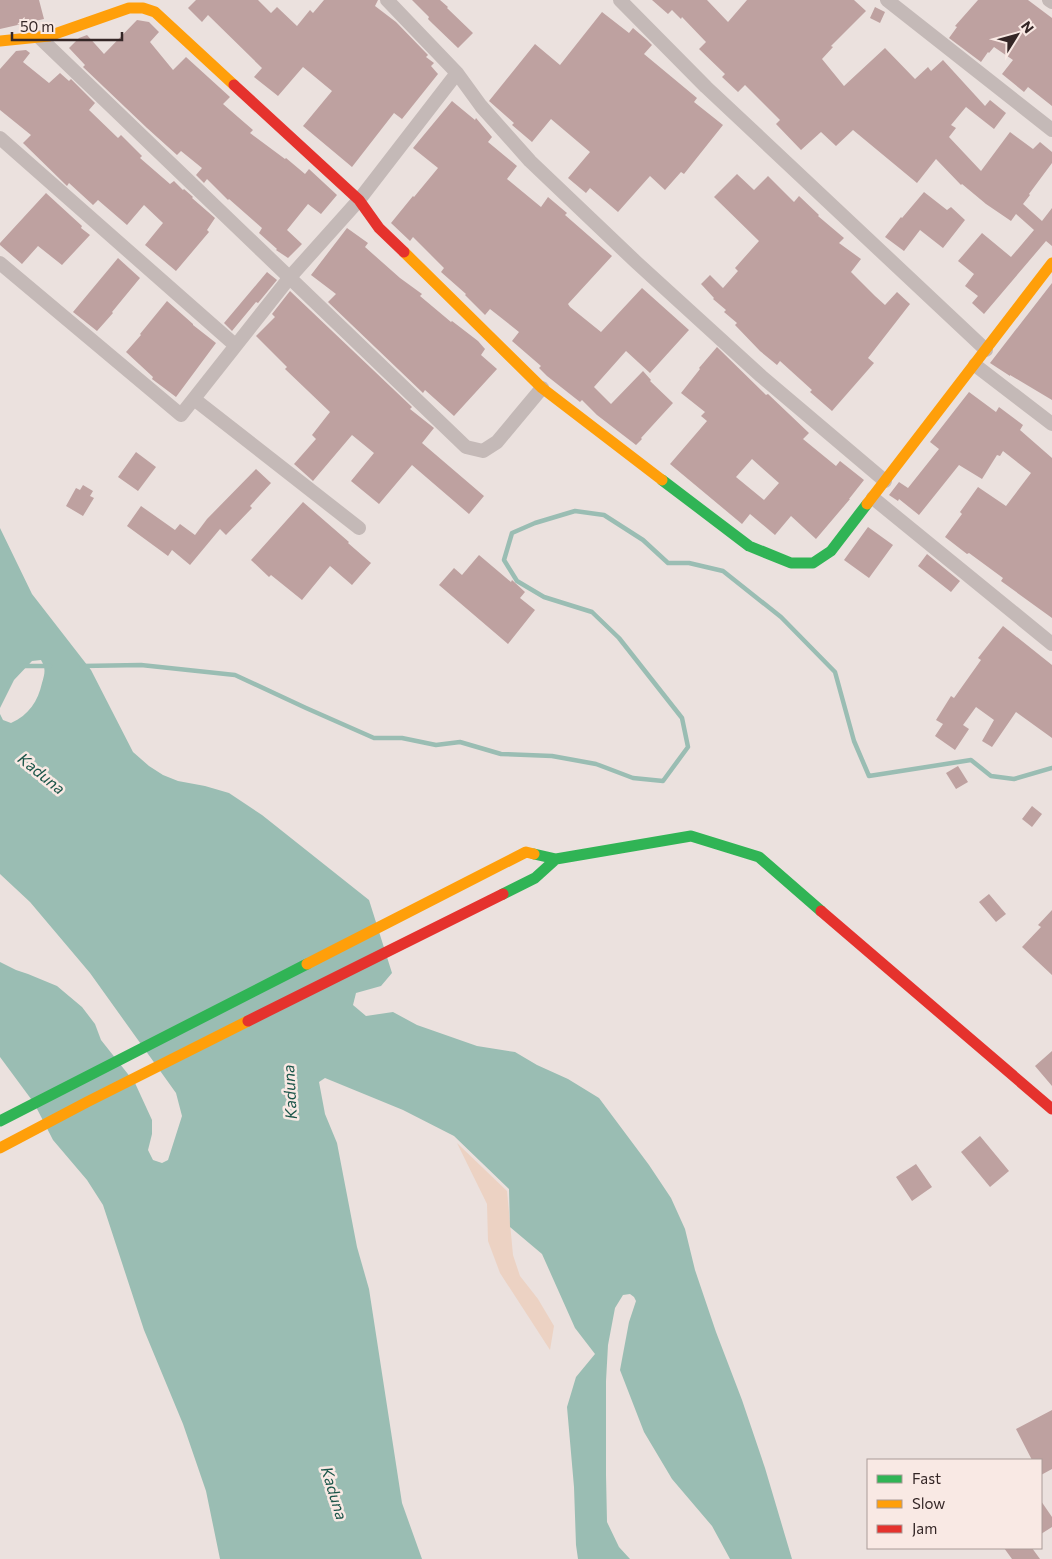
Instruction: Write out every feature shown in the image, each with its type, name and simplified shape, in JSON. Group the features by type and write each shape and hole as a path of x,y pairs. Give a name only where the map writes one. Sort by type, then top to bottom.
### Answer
{"street":[{"path":"388,0 457,73 481,106 530,161 761,376 885,481"},
{"path":"620,0 706,87 986,350"},
{"path":"887,0 1052,130"},
{"path":"0,41 49,36 129,8 143,8 155,12 359,200 379,228 542,388 748,546 791,563 813,563 831,551 1052,263"},
{"path":"39,37 466,447 483,451 497,442 542,388"},
{"path":"0,264 181,415 290,277 359,200 457,73"},
{"path":"0,138 235,345"},
{"path":"975,365 1052,424"},
{"path":"194,399 359,528"},
{"path":"873,498 1052,644"},
{"path":"0,1121 526,852 556,859 691,836 759,857 1052,1109"},
{"path":"0,1148 87,1102 535,878 556,859"}],"sand":[{"path":"457,1143 507,1191 513,1255 520,1276 538,1299 554,1326 550,1350 500,1273 488,1241 487,1204"}],"water":[{"name":"Kaduna","path":"0,528 32,594 91,670 133,752 163,775 178,781 229,793 262,815 369,900 392,973 381,986 356,993 353,1005 366,1016 393,1012 417,1025 477,1046 515,1052 537,1065 568,1079 599,1098 671,1198 685,1229 695,1270 765,1468 792,1559 730,1559 712,1526 672,1479 644,1432 620,1370 629,1322 636,1301 630,1294 623,1295 615,1308 608,1345 606,1475 607,1522 619,1547 630,1559 578,1559 567,1407 576,1377 595,1354 575,1328 542,1254 510,1227 509,1189 454,1136 403,1110 325,1078 319,1082 325,1114 337,1143 357,1247 369,1289 402,1503 422,1559 220,1559 206,1491 183,1424 144,1330 103,1205 87,1180 53,1140 34,1103 0,1057 0,962 57,986 82,1007 95,1024 101,1040 135,1083 152,1120 152,1134 148,1150 153,1160 162,1163 168,1160 182,1116 176,1093 90,973 30,902 0,874 0,714 3,720 11,723 28,712 38,696 43,679 44,666 41,660 32,661 14,680 0,708"}],"building":[{"path":"0,0 39,0 44,19 0,29"},
{"path":"196,0 258,0 271,13 277,7 297,26 310,10 313,13 324,0 378,0 375,6 396,22 428,55 426,57 434,63 431,66 438,74 402,119 394,113 352,167 303,126 332,91 303,67 278,96 254,77 262,68 208,15 202,22 188,8"},
{"path":"412,0 440,0 473,33 458,48 428,19 429,17"},
{"path":"652,0 707,0 728,22 747,0 854,0 866,11 831,46 833,47 822,59 844,86 885,48 915,79 928,67 931,71 943,60 985,106 990,100 1006,113 994,129 966,107 951,125 956,128 949,137 981,171 1010,132 1033,149 1040,142 1052,152 1052,163 1023,204 1042,221 1052,208 1052,246 1046,241 984,314 972,303 978,296 965,286 974,274 958,261 982,233 1011,257 1034,230 1016,214 1011,221 986,204 961,185 936,159 917,183 853,130 836,146 821,132 801,150 776,124 780,120 745,85 738,92 722,77 725,74 699,49 706,42 682,17 681,19 672,10 668,14"},
{"path":"978,0 1028,0 1052,18 1052,106 1028,87 1024,92 1002,74 1013,60 994,47 981,62 949,38 957,27 955,26"},
{"path":"875,7 885,12 880,23 870,18"},
{"path":"602,12 629,33 633,28 647,40 652,45 644,54 697,98 694,102 723,125 684,174 681,172 665,190 650,176 618,212 590,188 586,193 568,178 590,152 551,119 532,142 489,101 535,44 560,65"},
{"path":"137,20 149,22 159,32 150,42 173,70 186,57 230,97 223,104 253,130 250,133 305,174 309,169 337,195 321,214 308,204 287,230 302,244 288,258 276,250 259,233 262,228 228,200 207,179 204,183 196,175 202,168 181,151 177,155 147,128 83,67 85,65 69,48 79,38 87,35 104,54"},
{"path":"26,50 30,53 23,62 49,83 60,73 69,81 71,79 95,103 89,110 118,138 121,135 142,156 140,158 170,184 174,181 184,189 215,218 207,230 209,232 176,271 145,245 163,223 144,205 127,225 98,200 93,205 69,183 67,186 23,143 31,135 0,110 0,69 16,51"},
{"path":"452,101 475,120 476,118 492,137 488,142 517,166 507,179 541,207 548,197 567,213 565,215 612,256 568,304 570,307 601,332 642,288 689,330 650,373 626,351 594,387 611,404 643,371 650,381 673,403 636,445 597,415 582,400 580,402 547,376 539,368 541,366 512,341 519,332 490,309 485,315 466,294 441,272 444,268 413,237 410,241 391,223 438,168 413,148"},
{"path":"737,174 754,190 768,176 794,202 799,196 818,216 844,238 839,243 861,259 851,272 875,296 885,305 897,292 910,304 868,358 874,363 832,411 810,392 812,390 780,361 777,365 760,351 735,325 737,323 724,312 726,310 713,299 701,284 710,275 723,288 738,271 735,268 759,241 714,197"},
{"path":"924,192 947,210 951,207 965,220 943,248 920,230 904,251 885,237"},
{"path":"46,193 90,235 62,265 38,246 22,264 0,243"},
{"path":"347,228 368,243 365,247 400,278 422,294 420,296 451,322 478,341 485,349 481,355 497,369 454,416 425,390 423,393 328,302 336,294 311,275"},
{"path":"118,258 140,278 97,331 73,312"},
{"path":"267,272 277,280 232,331 224,323"},
{"path":"1052,283 1052,400 990,363"},
{"path":"290,291 412,407 410,409 434,428 422,443 484,496 469,514 412,465 379,504 351,481 374,453 352,435 313,481 294,464 316,439 312,435 330,412 285,369 287,367 256,336 275,317 272,314"},
{"path":"167,301 216,343 176,397 152,379 153,377 126,352"},
{"path":"717,347 766,395 768,394 809,433 803,439 836,466 840,461 864,480 816,539 791,516 775,535 750,514 742,524 670,464 707,421 701,416 705,412 681,393","holes":["752,459 779,483 764,500 736,477"]},
{"path":"969,392 996,412 999,407 1023,425 1020,430 1052,458 1052,618 1001,581 1003,578 945,537 962,514 960,512 978,487 1006,506 1031,473 1003,451 1000,456 997,455 982,479 959,465 919,515 899,499 898,501 889,495 899,482 908,488 939,449 930,442"},
{"path":"136,452 156,467 138,491 118,477"},
{"path":"256,469 271,483 250,506 252,508 226,535 220,529 190,565 172,550 168,556 127,526 141,506 175,530 180,524 195,535 207,519"},
{"path":"83,485 93,491 90,496 94,498 83,516 66,506 76,488 80,490"},
{"path":"303,502 371,563 352,585 330,566 302,600 271,575 269,577 251,560"},
{"path":"868,527 893,545 869,578 844,560"},
{"path":"927,554 960,581 951,592 918,566"},
{"path":"479,555 525,592 520,598 535,610 508,644 439,585 454,568 462,575"},
{"path":"1003,626 1052,665 1052,738 1016,712 992,747 982,741 994,720 976,707 963,725 969,729 955,750 935,736 943,724 936,720 951,696 954,698 981,660 978,658"},
{"path":"958,766 968,782 956,789 946,773"},
{"path":"1032,806 1042,814 1032,827 1022,819"},
{"path":"989,894 1006,914 996,922 979,902"},
{"path":"1052,910 1052,975 1022,947 1041,927 1038,925"},
{"path":"1052,1051 1052,1086 1035,1066"},
{"path":"980,1136 1009,1171 990,1187 961,1152"},
{"path":"916,1164 932,1187 912,1201 896,1177"},
{"path":"1052,1410 1052,1469 1042,1474 1042,1459 1031,1459 1016,1429"},
{"path":"1042,1502 1052,1517 1052,1527 1042,1533"},
{"path":"1005,1549 1033,1549 1040,1559 1012,1559"}],"waterway":[{"path":"82,666 141,665 235,675 374,738 402,738 436,745 460,742 501,754 552,756 596,764 633,778 663,781 688,747 682,718 619,638 592,612 544,597 517,581 504,560 512,533 535,523 575,511 604,515 643,540 668,563 689,563 723,571 781,617 835,672 854,741 869,776 971,760 991,776 1014,779 1052,768"},
{"path":"22,666 50,666"}],"traffic: fast":[{"path":"662,480 749,546 791,563 813,563 831,551 867,504"},
{"path":"534,854 556,859 691,836 759,857 821,911"},
{"path":"503,894 535,878 556,859"},
{"path":"0,1121 307,964"}],"traffic: slow":[{"path":"0,41 49,36 129,8 143,8 155,12 234,85"},
{"path":"404,252 542,388 662,480"},
{"path":"867,504 1052,263"},
{"path":"307,964 526,852 534,854"},
{"path":"0,1148 248,1021"}],"traffic: jam":[{"path":"234,85 359,200 379,228 404,252"},
{"path":"248,1021 503,894"},
{"path":"821,911 1052,1109"}]}
